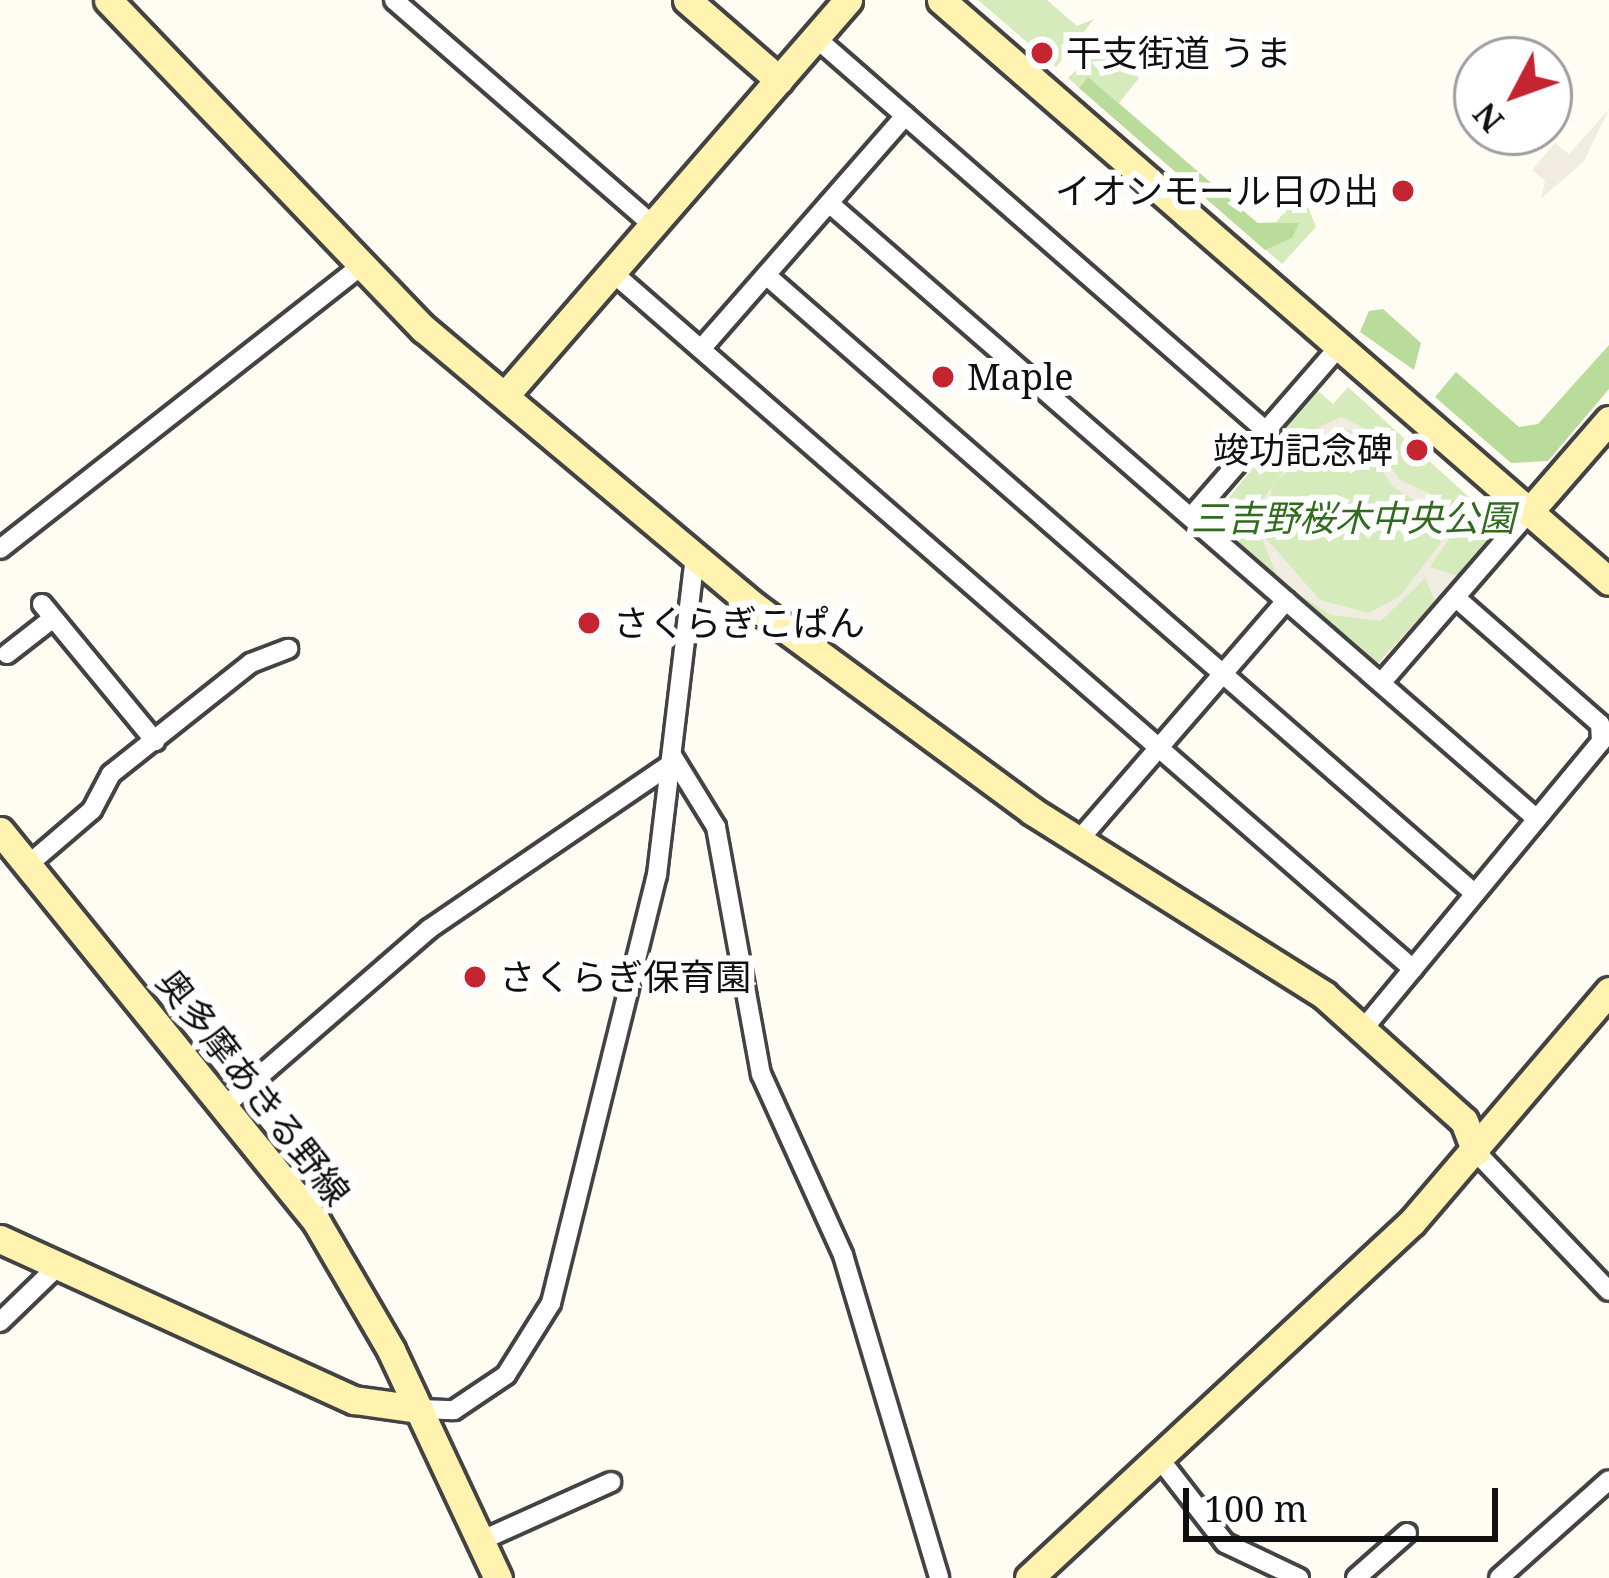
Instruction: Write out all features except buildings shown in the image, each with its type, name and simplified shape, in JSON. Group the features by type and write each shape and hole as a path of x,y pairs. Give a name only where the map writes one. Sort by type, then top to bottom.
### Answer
{"street":[{"path":"108,0 362,265 695,554 1078,841 1364,1028 1464,1120 1476,1152 1609,1291"},
{"path":"394,0 653,225"},
{"path":"687,0 779,80"},
{"path":"508,392 848,0"},
{"path":"941,0 1609,581"},
{"path":"816,38 1266,431"},
{"path":"701,349 905,116"},
{"path":"829,203 1538,819"},
{"path":"0,549 362,265"},
{"path":"612,272 1413,969"},
{"path":"766,275 1475,894"},
{"path":"1191,518 1340,347"},
{"path":"1381,683 1609,420"},
{"path":"0,1239 354,1400 454,1410 506,1376 550,1304 641,953 673,760 695,554"},
{"path":"1364,1028 1601,742 1600,724 1457,598"},
{"path":"1078,841 1286,601"},
{"path":"8,654 48,611 155,741"},
{"path":"28,864 155,741 251,662 288,649"},
{"path":"226,1105 429,929 673,760"},
{"path":"673,760 716,826 761,1074 843,1255 939,1578"},
{"name":"奥多摩あきる野線","path":"0,831 226,1105 344,1263 498,1578"},
{"path":"1029,1578 1476,1152 1609,991"},
{"path":"0,1322 60,1264"},
{"path":"1159,1458 1225,1544 1299,1578"},
{"path":"1499,1578 1609,1480"},
{"path":"480,1540 611,1482"},
{"path":"1356,1578 1407,1533"}],"green space":[{"path":"978,0 1047,0 1077,26 1094,19 1056,67"},
{"path":"1114,33 1107,50 1139,78 1119,103 1258,223 1276,222 1297,198 1309,209 1316,227 1282,264 1068,78"},
{"path":"1088,77 1257,223 1299,223 1292,238 1265,250 1079,88"},
{"path":"1383,309 1421,343 1414,370 1360,332 1369,311"},
{"path":"1609,345 1609,389 1548,461 1511,463 1435,397 1456,372 1519,427 1538,424"},
{"name":"三吉野桜木中央公園","path":"1348,387 1504,529 1376,665 1210,521 1316,389 1333,404"}],"shaded area":[{"path":"1609,109 1584,161 1541,199 1545,181 1532,170 1544,156 1573,156 1573,150"},
{"path":"1341,417 1366,429 1400,480 1443,500 1454,523 1502,521 1456,528 1430,567 1462,577 1437,606 1425,578 1381,621 1331,615 1279,581 1253,517 1212,519 1255,510 1272,486 1262,534 1320,600 1369,613 1400,596 1443,540 1445,520 1392,486 1359,434 1338,426 1277,481 1292,460 1260,451 1285,423 1300,457 1317,428"}],"place":[{"name":"干支街道 うま","path":"1042,53"},
{"name":"イオンモール日の出","path":"1403,191"},
{"name":"Maple","path":"943,377"},
{"name":"竣功記念碑","path":"1417,450"},
{"name":"さくらぎこぱん","path":"589,623"},
{"name":"さくらぎ保育園","path":"475,977"}]}
